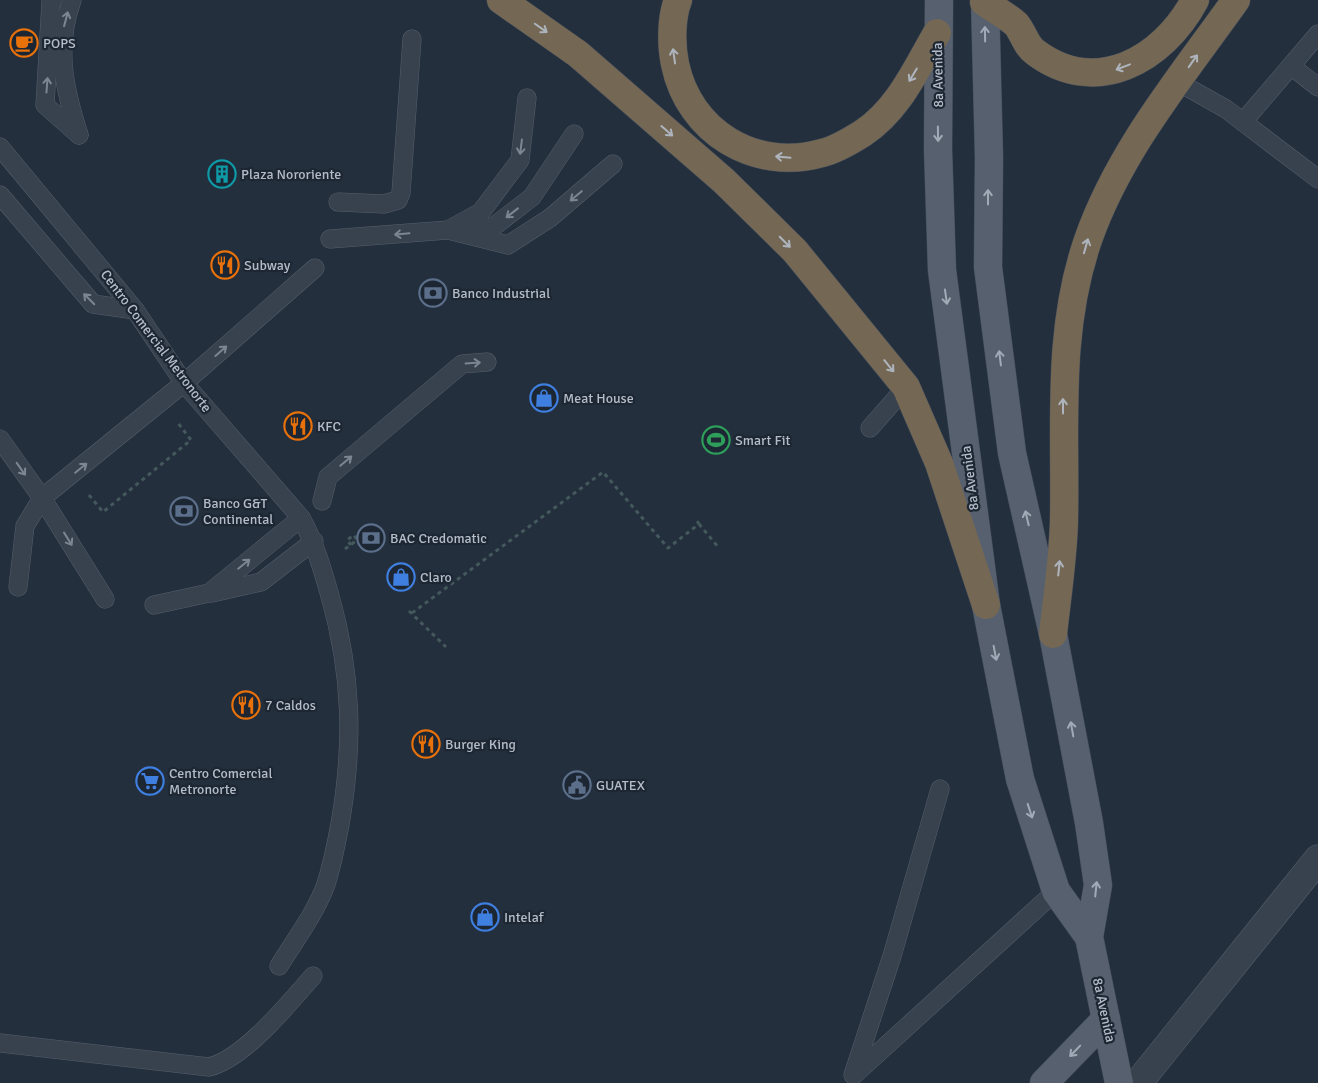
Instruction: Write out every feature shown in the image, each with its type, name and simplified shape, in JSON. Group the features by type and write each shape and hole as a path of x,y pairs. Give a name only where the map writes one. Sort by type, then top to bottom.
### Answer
{"highway":[{"path":"501,0 578,54 724,181 795,251 906,387 939,463 986,605"},
{"path":"678,0 673,27 673,53 678,79 694,111 722,139 754,154 790,158 823,153 863,132 895,105 937,33"},
{"path":"984,1 1016,24 1033,51 1057,67 1090,74 1122,69 1154,51 1184,21 1195,0"},
{"path":"1053,634 1064,522 1063,389 1067,329 1087,242 1116,175 1141,134 1236,0"}],"main road":[{"name":"8a Avenida","path":"939,0 937,33 942,270 986,605 1020,780 1056,891 1089,937"},
{"name":"8a Avenida","path":"984,1 988,158 988,267 1012,453 1053,634 1088,813 1098,885 1089,937 1119,1083"},
{"path":"1044,1083 1106,1019"}],"street":[{"path":"1138,1083 1318,859"}],"lane":[{"path":"53,0 51,1 45,105 79,135 68,100 62,60 64,23 72,0"},
{"path":"1243,122 1318,34"},
{"path":"338,202 384,204 398,200 401,193 412,38"},
{"path":"1290,66 1318,88"},
{"path":"1178,82 1226,109 1318,179"},
{"path":"448,230 481,212 520,160 527,98"},
{"path":"330,239 493,227 532,197 574,134"},
{"name":"Centro Comercial Metronorte","path":"0,147 135,310 190,390 301,518 314,541 337,618 345,658 349,691 348,762 336,847 325,887 309,918 279,966"},
{"path":"448,230 508,245 550,218 613,164"},
{"path":"0,195 93,304 135,310"},
{"path":"18,587 25,526 42,498 190,390 316,268"},
{"path":"322,501 328,477 425,395 462,364 487,362"},
{"path":"870,428 906,387"},
{"path":"0,439 42,498 105,599"},
{"path":"209,593 301,518"},
{"path":"154,604 261,582 314,541"},
{"path":"849,1079 892,956 940,789"},
{"path":"849,1079 1056,891"},
{"path":"0,1043 209,1067 232,1058 271,1022 313,976"}],"path":[{"path":"72,475 103,512 191,440 172,415 190,390"},
{"path":"446,647 410,612 603,472 668,548 698,522 719,548"},
{"path":"118,501 122,505"}],"place":[{"name":"POPS","path":"24,43"},
{"name":"Plaza Nororiente","path":"222,174"},
{"name":"Subway","path":"225,265"},
{"name":"Banco Industrial","path":"433,293"},
{"name":"Meat House","path":"544,398"},
{"name":"KFC","path":"298,426"},
{"name":"Smart Fit","path":"716,440"},
{"name":"Banco G&T Continental","path":"184,511"},
{"name":"BAC Credomatic","path":"371,538"},
{"name":"Claro","path":"401,577"},
{"name":"7 Caldos","path":"246,705"},
{"name":"Burger King","path":"426,744"},
{"name":"Centro Comercial Metronorte","path":"150,781"},
{"name":"GUATEX","path":"577,785"},
{"name":"Intelaf","path":"485,917"}]}
